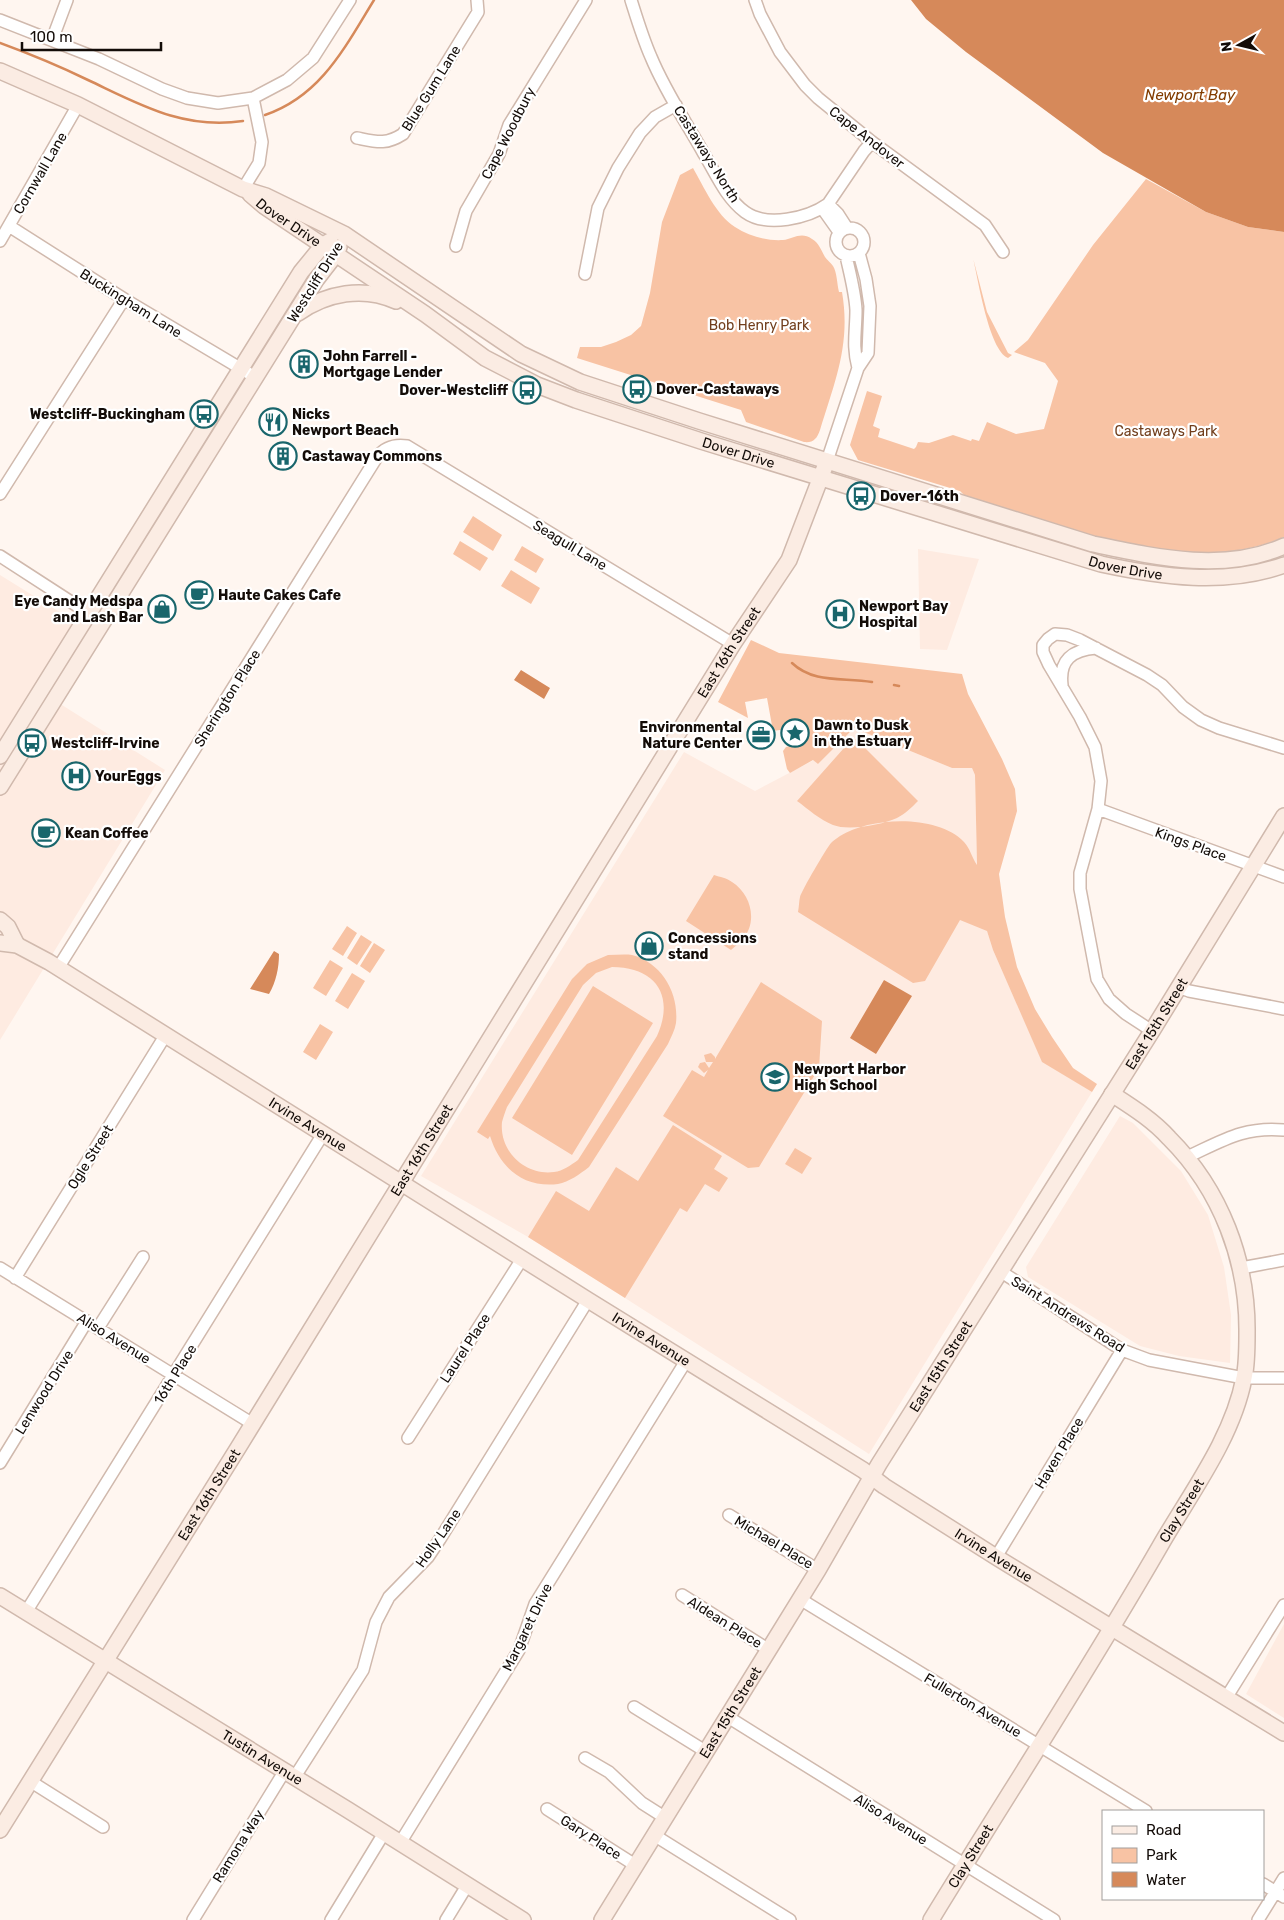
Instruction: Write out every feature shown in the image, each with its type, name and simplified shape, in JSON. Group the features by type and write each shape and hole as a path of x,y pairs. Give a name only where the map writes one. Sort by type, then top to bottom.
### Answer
{"street":[{"path":"52,40 67,0"},
{"path":"0,20 99,59 162,89 187,98 218,103 253,98 287,80 313,58 350,0"},
{"name":"Blue Gum Lane","path":"357,138 380,142 393,140 403,134 478,12 476,0"},
{"name":"Cape Woodbury","path":"456,246 466,211 499,154 509,125 586,0"},
{"name":"Castaways North","path":"631,0 651,58 721,183 734,201 747,214 770,220 793,218 809,214 825,206"},
{"name":"Cape Andover","path":"755,0 776,46 805,85 830,109 872,142 985,225 1003,252"},
{"name":"Dover Drive","path":"0,70 78,105 243,189 266,196 344,234 521,354 580,382 827,462 1093,544 1148,556 1191,560 1232,560 1276,550 1284,546"},
{"path":"243,189 259,163 262,142 253,98"},
{"name":"Cornwall Lane","path":"0,241 78,105"},
{"path":"585,274 598,208 618,168 640,133 655,118 676,105"},
{"path":"843,230 838,214 825,206 858,158 872,142"},
{"name":"Dover Drive","path":"243,189 264,206 425,314 486,358 537,385 576,400 1101,564 1145,574 1189,578 1232,577 1253,574 1284,565"},
{"name":"Buckingham Lane","path":"9,226 124,299 255,377"},
{"path":"856,229 863,236 864,245 859,253 855,256 846,256 838,251 836,237 843,230 856,229"},
{"name":"Westcliff Drive","path":"0,756 301,272 323,245 344,234"},
{"name":"Westcliff Drive","path":"0,787 293,316 316,280 336,254 344,234"},
{"path":"827,462 858,368 868,353 870,306 866,279 859,253"},
{"path":"846,256 856,307 854,350 858,368"},
{"path":"293,316 310,305 326,298 358,293 375,294 391,299 425,314"},
{"path":"0,494 124,299"},
{"path":"856,307 870,306"},
{"path":"576,400 580,382"},
{"name":"Sherington Place","path":"58,968 377,457 389,447 398,444 407,446"},
{"name":"Seagull Lane","path":"407,446 733,644"},
{"name":"East 16th Street","path":"0,1830 253,1424 733,644 789,560 827,462"},
{"path":"0,556 102,622"},
{"path":"1152,1031 1126,1014 1109,999 1097,979 1080,889 1080,873 1098,809 1101,781 1095,747 1043,652 1043,645 1048,638 1055,634 1067,635 1147,675 1162,685 1183,707 1201,720 1219,728 1284,748"},
{"path":"1063,689 1061,674 1065,662 1072,654 1082,649 1096,648"},
{"path":"32,704 45,713"},
{"name":"Kings Place","path":"1098,809 1284,877"},
{"name":"East 15th Street","path":"602,1920 1000,1271 1152,1031 1284,816"},
{"name":"Irvine Avenue","path":"0,920 8,927 17,945"},
{"name":"Irvine Avenue","path":"0,943 17,945 58,968 873,1477 996,1557 1284,1733"},
{"path":"1178,987 1189,991 1284,1009"},
{"name":"Ogle Street","path":"16,1278 165,1036"},
{"name":"Clay Street","path":"931,1920 1113,1628 1230,1428 1244,1378 1247,1350 1247,1310 1241,1268 1229,1230 1217,1203 1204,1180 1168,1136 1143,1115 1112,1094"},
{"path":"1187,1157 1238,1133 1256,1129 1284,1130"},
{"name":"16th Place","path":"26,1612 323,1134"},
{"path":"98,1328 143,1257"},
{"name":"Laurel Place","path":"408,1438 522,1259"},
{"path":"1241,1268 1284,1260"},
{"name":"Aliso Avenue","path":"1,1271 87,1321 253,1424"},
{"name":"Saint Andrews Road","path":"1000,1271 1122,1350 1149,1360 1244,1378 1284,1378"},
{"name":"Holly Lane","path":"289,1775 362,1670 376,1622 389,1597 428,1557 588,1300"},
{"name":"Lenwood Drive","path":"0,1463 87,1321"},
{"name":"Haven Place","path":"996,1557 1122,1350"},
{"name":"Margaret Drive","path":"400,1843 519,1650 535,1604 686,1361"},
{"name":"Michael Place","path":"729,1515 818,1570"},
{"name":"Aldean Place","path":"682,1595 769,1650"},
{"name":"Tustin Avenue","path":"0,1596 468,1884 523,1920"},
{"name":"Fullerton Avenue","path":"800,1599 1144,1810"},
{"path":"1226,1698 1284,1605"},
{"path":"634,1707 705,1751"},
{"name":"Aliso Avenue","path":"728,1717 1054,1920"},
{"path":"585,1758 609,1772 642,1804 664,1818"},
{"name":"Ramona Way","path":"193,1920 289,1775"},
{"path":"30,1781 102,1827"},
{"name":"Gary Place","path":"547,1809 635,1865"},
{"path":"331,1920 384,1833"},
{"path":"654,1835 790,1920"},
{"path":"1258,1920 1280,1894 1284,1878"},
{"path":"446,1920 468,1884"},
{"path":"1264,1885 1280,1894"}],"shaded area":[{"path":"918,549 979,559 947,650 920,649"},
{"path":"0,575 79,624 35,688 165,770 0,1040"},
{"name":"Newport Harbor High School","path":"854,728 952,768 972,768 975,775 977,867 987,931 993,950 1042,1061 1092,1092 869,1454 528,1237 421,1176 684,752 755,791 814,760 818,764"},
{"path":"1120,1116 1133,1123 1181,1171 1208,1215 1224,1267 1231,1315 1230,1363 1179,1356 1140,1346 1028,1277 1026,1267"},
{"path":"1284,1624 1284,1718 1246,1694"}],"green space":[{"name":"Bob Henry Park","path":"693,168 716,208 728,222 746,233 764,239 783,240 801,236 808,237 820,247 834,269 839,292 842,292 844,311 843,346 836,379 820,430 812,441 804,442 746,422 741,410 577,358 580,347 601,347 616,342 631,335 641,326 650,293 662,222 680,175"},
{"name":"Castaways Park","path":"1146,179 1206,212 1248,227 1284,232 1284,537 1246,549 1206,553 1165,551 1123,544 1040,521 964,495 960,491 858,460 850,445 867,391 882,396 873,426 880,429 878,437 914,449 918,442 929,443 953,435 971,441 972,439 979,441 987,422 1016,434 1044,429 1058,381 1045,363 1014,352 1028,340 1093,245"},
{"path":"973,258 987,312 1008,353 1012,355 1008,358 1001,352 995,342 990,328"},
{"path":"473,516 502,535 493,551 463,532"},
{"path":"460,541 488,558 480,571 453,554"},
{"path":"522,546 544,559 536,573 514,560"},
{"path":"511,570 540,588 531,604 501,586"},
{"path":"751,640 779,653 962,674 968,694 1002,759 1015,789 1017,811 999,874 1005,917 1017,967 1035,1009 1073,1068 1097,1084 1092,1092 1042,1062 993,950 987,931 960,920 925,981 913,983 798,912 802,893 831,843 840,836 869,825 904,821 938,827 952,833 964,842 977,865 975,775 972,768 952,768 854,728 818,764 813,760 790,773 787,769 783,751 786,747 804,742 800,727 773,731 767,698 745,702 748,718 718,702"},
{"path":"852,739 856,739 918,801 891,821 874,825 839,827 823,820 797,801"},
{"path":"714,875 728,880 739,887 744,893 750,908 751,916 748,932 731,950 686,921"},
{"path":"347,926 357,933 343,956 332,949"},
{"path":"361,935 372,942 357,965 347,958"},
{"path":"374,943 385,950 370,973 360,966"},
{"path":"608,955 632,955 652,965 666,981 675,1001 674,1031 668,1044 589,1167 562,1183 534,1183 515,1174 500,1158 490,1136 488,1139 477,1132 572,979 587,964","holes":["612,967 627,968 640,972 658,986 664,1008 657,1036 578,1160 570,1166 554,1172 544,1172 524,1166 510,1152 502,1133 502,1122 507,1107 583,985 596,973"]},
{"path":"330,960 343,968 326,996 313,988"},
{"path":"352,973 365,981 348,1009 335,1001"},
{"path":"761,982 822,1021 819,1068 759,1167 748,1168 663,1116 692,1070 704,1077 708,1070 704,1073 698,1067 700,1063 705,1062 709,1068 713,1062 706,1062 704,1055 711,1053 715,1059"},
{"path":"593,986 653,1023 572,1155 512,1118"},
{"path":"320,1024 333,1032 316,1060 303,1052"},
{"path":"673,1125 722,1156 714,1169 728,1178 719,1192 705,1184 687,1212 680,1208 625,1298 528,1237 556,1191 589,1211 616,1167 638,1181"},
{"path":"795,1148 812,1158 802,1174 785,1164"}],"water":[{"name":"Newport Bay","path":"911,0 1284,0 1284,232 1248,227 1206,212 1103,153 966,52 926,19"},
{"path":"521,670 550,688 544,699 514,680"},
{"path":"274,951 279,954 278,964 275,980 269,994 250,989"},
{"path":"884,980 912,996 876,1054 850,1038"}],"waterway":[{"path":"265,115 285,107 302,96 316,83 342,52 374,0"},
{"path":"0,43 55,65 162,113 201,122 243,121"},
{"path":"792,663 801,670 820,677 872,682"},
{"path":"894,685 899,686"}],"place":[{"name":"John Farrell - Mortgage Lender","path":"304,364"},
{"name":"Dover-Castaways","path":"637,389"},
{"name":"Dover-Westcliff","path":"527,390"},
{"name":"Westcliff-Buckingham","path":"204,414"},
{"name":"Nicks Newport Beach","path":"273,422"},
{"name":"Castaway Commons","path":"283,456"},
{"name":"Dover-16th","path":"861,496"},
{"name":"Haute Cakes Cafe","path":"199,595"},
{"name":"Eye Candy Medspa and Lash Bar","path":"162,609"},
{"name":"Newport Bay Hospital","path":"840,614"},
{"name":"Dawn to Dusk in the Estuary","path":"795,733"},
{"name":"Environmental Nature Center","path":"761,735"},
{"name":"Westcliff-Irvine","path":"32,743"},
{"name":"YourEggs","path":"76,776"},
{"name":"Kean Coffee","path":"46,833"},
{"name":"Concessions stand","path":"649,946"},
{"name":"Newport Harbor High School","path":"775,1077"}]}
